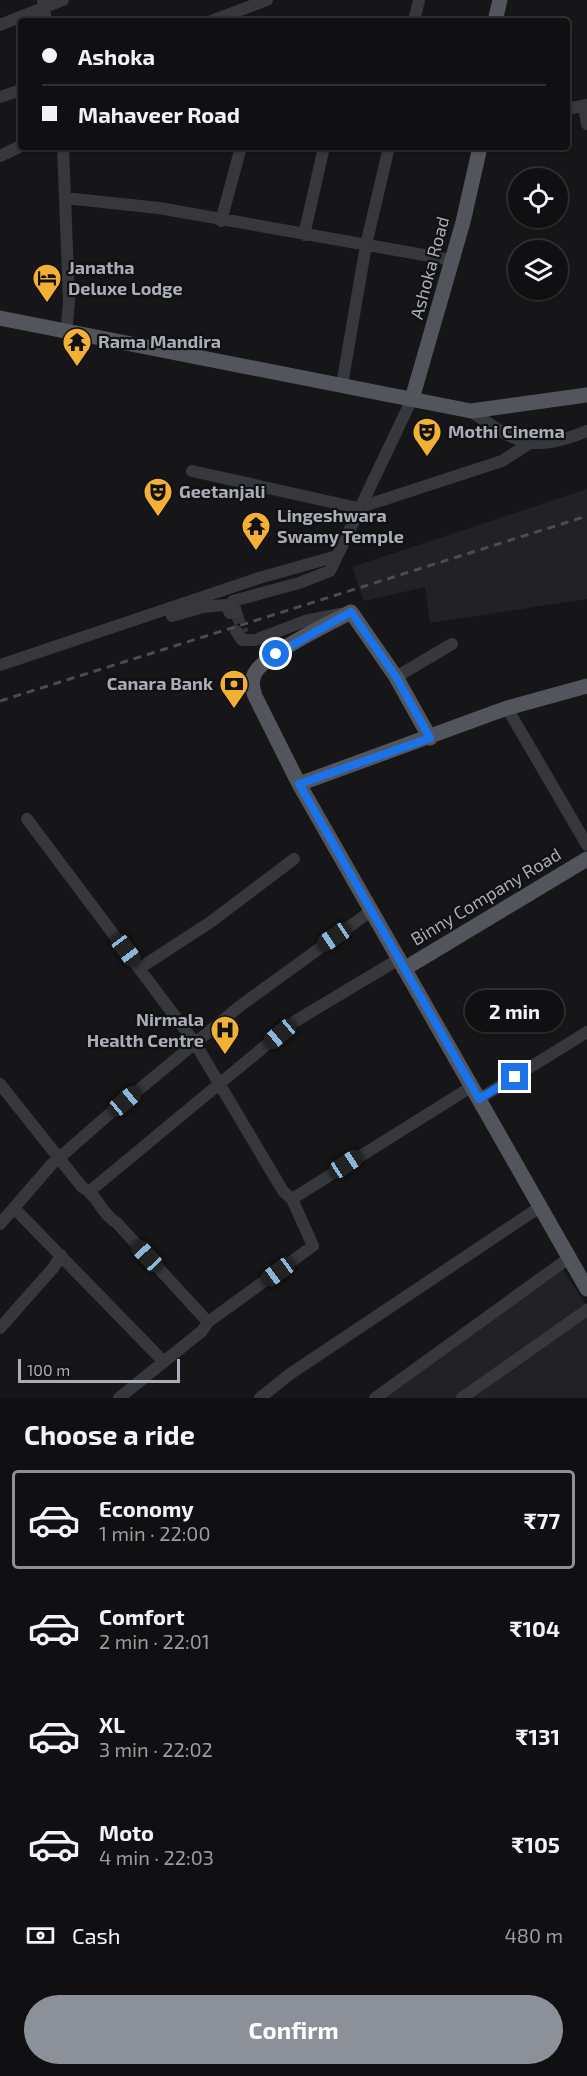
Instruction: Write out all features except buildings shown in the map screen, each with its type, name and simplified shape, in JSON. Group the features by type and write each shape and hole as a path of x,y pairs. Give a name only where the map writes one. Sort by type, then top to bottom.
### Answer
{"main road":[{"path":"496,18 500,0"},
{"name":"Ashoka Road","path":"412,399 452,260 479,150"},
{"path":"0,318 471,411 587,395"},
{"path":"430,738 396,677 349,612 260,665 252,680 255,696 299,784 587,1289"},
{"path":"299,784 507,708 587,686"},
{"name":"Binny Company Road","path":"401,964 587,859"}],"street":[{"path":"0,25 43,3 63,0"},
{"path":"219,18 267,0"},
{"path":"415,18 419,0"},
{"path":"43,3 46,18"},
{"path":"0,98 18,91"},
{"path":"570,108 585,106 587,124"},
{"path":"0,156 18,147"},
{"path":"62,332 67,324 69,301 63,150"},
{"path":"221,221 240,150"},
{"path":"304,235 323,150"},
{"path":"342,385 366,245 388,150"},
{"path":"65,198 159,208 221,221 452,260"},
{"path":"154,614 158,619 215,604 226,605 233,612 234,601 330,571 358,508 412,399"},
{"path":"471,411 506,436 539,446 587,431"},
{"path":"192,471 358,508 502,461 530,443"},
{"path":"0,665 259,578 337,556"},
{"path":"239,632 250,638 304,618 349,612"},
{"path":"396,677 452,644"},
{"path":"507,708 587,844"},
{"path":"27,819 195,1043 283,1191 292,1199 313,1246 208,1322 202,1331 118,1398"},
{"path":"140,968 212,921 294,859"},
{"path":"0,1224 58,1159 195,1043 240,1006 371,911"},
{"path":"90,1191 294,1022 401,964"},
{"path":"292,1199 475,1093 587,1032"},
{"path":"0,1084 58,1159 82,1186 90,1191 110,1220 117,1223 208,1322"},
{"path":"260,1398 290,1374 540,1207"},
{"path":"14,1208 163,1361"},
{"path":"0,1328 54,1267 61,1255"},
{"path":"375,1398 569,1258"},
{"path":"462,1398 587,1310"}],"shaded area":[{"path":"587,489 587,599 430,623 425,587 364,601 352,567"},
{"path":"559,1264 587,1306 587,1398 370,1398"}],"tunnel":[{"path":"236,612 243,633"}],"railway":[{"path":"0,701 587,516"}],"place":[{"name":"Janatha Deluxe Lodge","path":"47,304"},
{"name":"Rama Mandira","path":"77,368"},
{"name":"Mothi Cinema","path":"427,458"},
{"name":"Geetanjali","path":"158,518"},
{"name":"Lingeshwara Swamy Temple","path":"256,552"},
{"name":"Canara Bank","path":"234,710"},
{"name":"Nirmala Health Centre","path":"225,1056"}],"route":[{"path":"276,654 351,612 396,677 430,738 299,784 479,1099 515,1077"}]}
